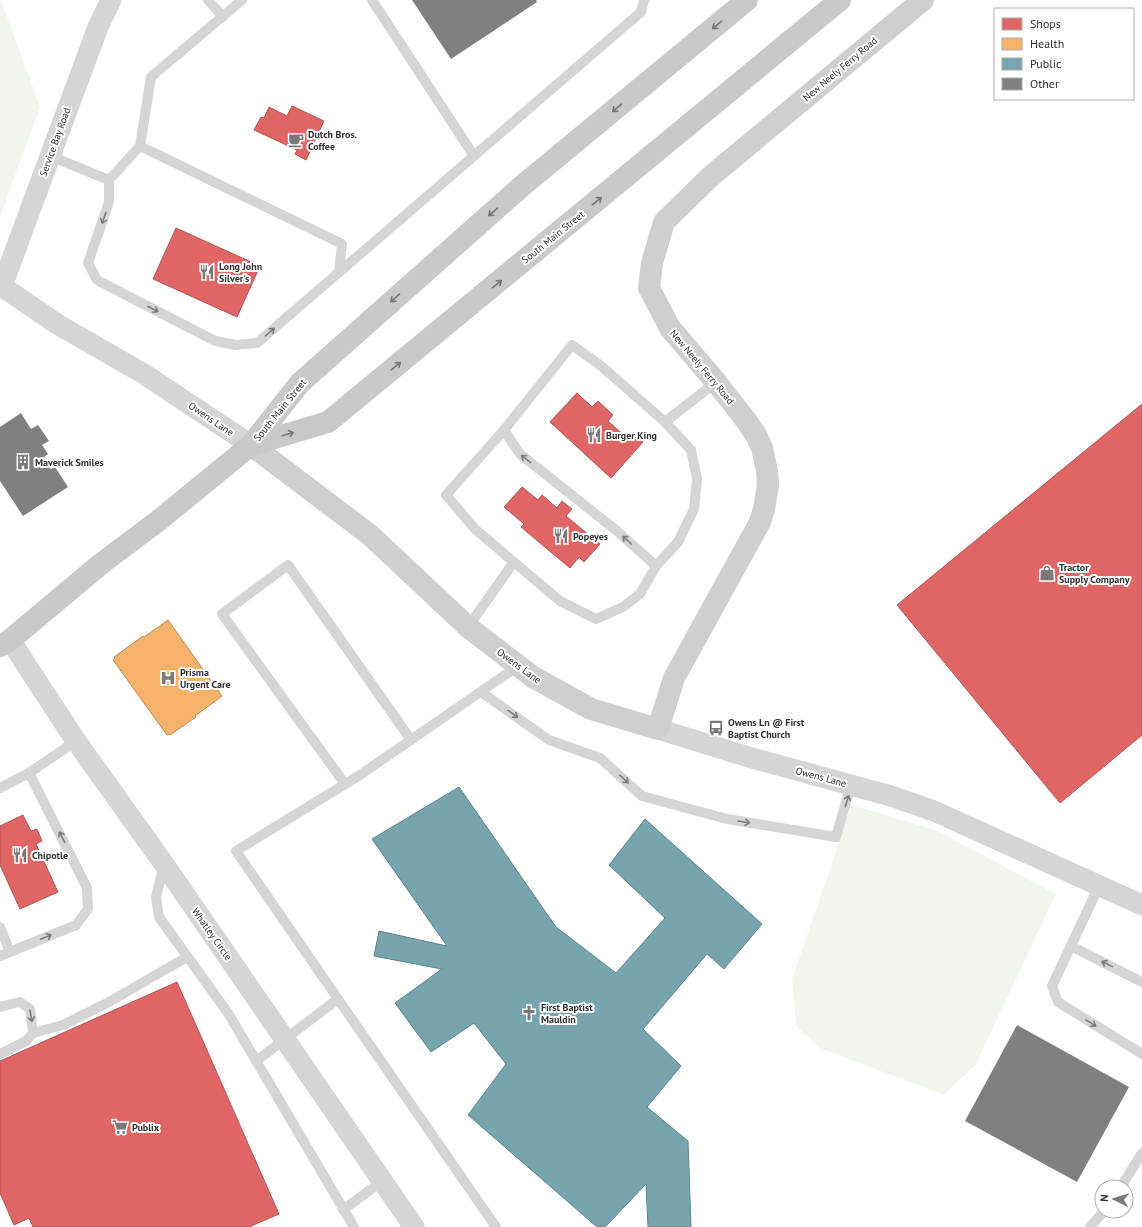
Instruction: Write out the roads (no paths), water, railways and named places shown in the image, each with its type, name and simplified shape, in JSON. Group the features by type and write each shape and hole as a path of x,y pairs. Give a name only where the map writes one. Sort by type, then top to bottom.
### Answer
{"main road":[{"name":"South Main Street","path":"5,643 102,563 158,521 251,445 300,383 522,186 747,0"},
{"name":"South Main Street","path":"251,445 328,422 840,0"}],"street":[{"name":"Service Bay Road","path":"1,288 98,27 111,0"},
{"name":"New Neely Ferry Road","path":"658,729 674,678 760,522 764,509 768,478 762,448 756,435 716,382 670,328 649,288 652,263 664,222 710,177 923,0"},
{"name":"Owens Lane","path":"1,288 57,324 144,374 251,445 370,535 468,627 533,678 591,708 752,758 891,796 934,811 1142,905"},
{"name":"Whatley Circle","path":"5,643 164,864 414,1227"}],"lane":[{"path":"208,0 222,17"},
{"path":"242,0 151,77 140,146 109,180 109,202 88,263 97,280 214,341 236,345 257,343 641,12 644,0"},
{"path":"372,0 474,156"},
{"path":"140,146 342,244 339,272"},
{"path":"50,156 109,180"},
{"path":"572,345 600,365 665,422 690,450 697,479 694,509 678,542 656,566 640,594 623,607 596,619 560,601 475,529 446,495 504,430 572,345"},
{"path":"665,422 716,382"},
{"path":"504,430 520,454 617,531 656,566"},
{"path":"468,627 514,562"},
{"path":"345,784 222,614 288,565 411,740"},
{"path":"496,1227 236,850 345,784 518,666"},
{"path":"481,692 549,740 600,758 642,796 728,819 836,837 852,785"},
{"path":"0,788 30,773 76,741"},
{"path":"0,956 76,925 88,909 87,888 30,773"},
{"path":"164,864 156,897 159,917 228,1013 354,1227"},
{"path":"1099,886 1052,986 1058,1002 1142,1054"},
{"path":"0,927 10,952"},
{"path":"1071,946 1142,982"},
{"path":"0,1054 26,1041 33,1033 63,1025 109,1002 187,957"},
{"path":"256,1061 338,998"},
{"path":"0,1007 20,1002 30,1009 33,1033"},
{"path":"1126,1179 1142,1153"},
{"path":"343,1210 382,1181"},
{"path":"1090,1227 1097,1219"}],"place":[{"name":"Dutch Bros. Coffee","path":"296,140"},
{"name":"Long John Silver's","path":"207,272"},
{"name":"Burger King","path":"594,435"},
{"name":"Maverick Smiles","path":"23,462"},
{"name":"Popeyes","path":"561,536"},
{"name":"Tractor Supply Company","path":"1047,573"},
{"name":"Prisma Urgent Care","path":"168,678"},
{"name":"Owens Ln @ First Baptist Church","path":"716,728"},
{"name":"Chipotle","path":"20,855"},
{"name":"First Baptist Mauldin","path":"529,1013"},
{"name":"Publix","path":"120,1127"}]}
